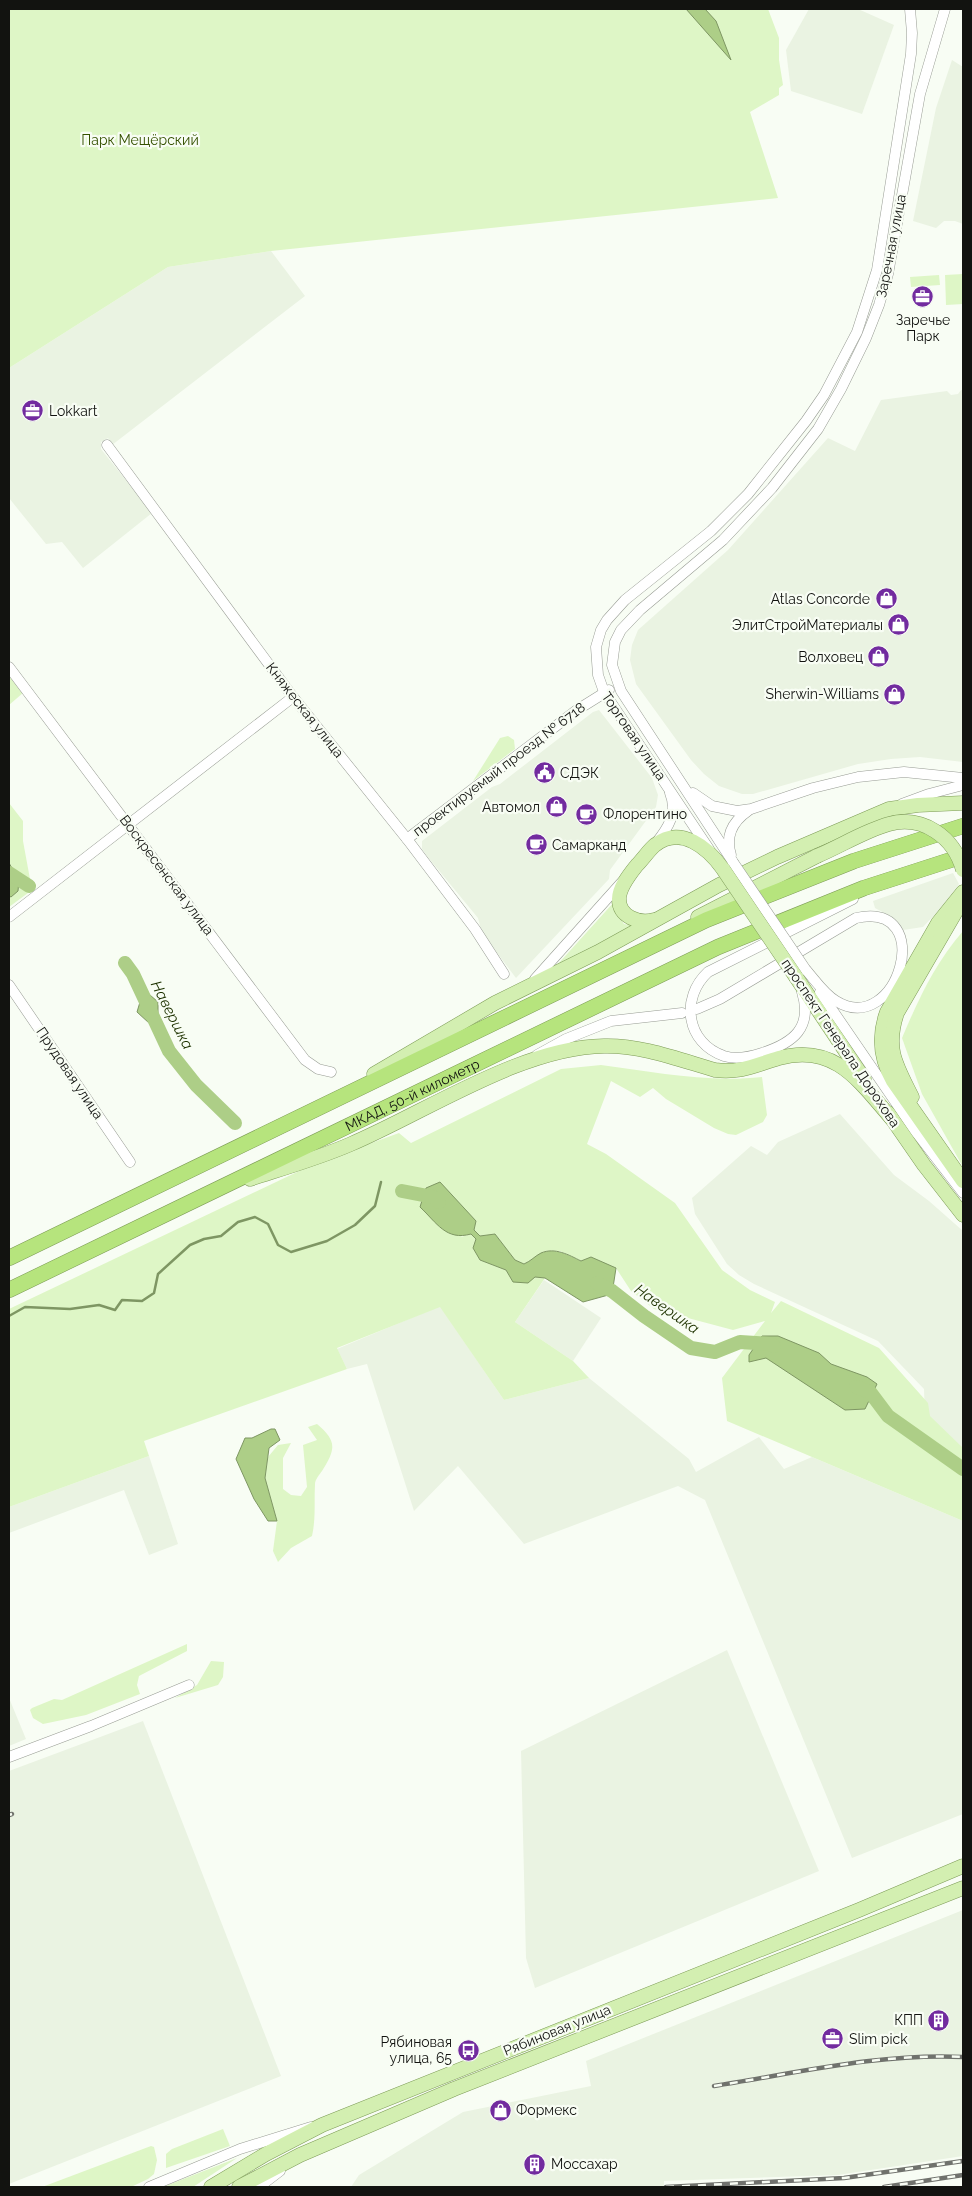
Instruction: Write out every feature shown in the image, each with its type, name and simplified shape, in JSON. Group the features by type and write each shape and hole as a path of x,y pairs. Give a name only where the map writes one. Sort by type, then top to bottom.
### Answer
{"highway":[{"name":"МКАД, 50-й километр","path":"9,1258 706,920 808,878 963,826"},
{"name":"МКАД, 50-й километр","path":"9,1290 674,967 818,905 963,856"}],"main road":[{"path":"309,1112 457,1025 527,987 598,952 718,885 776,857 889,809 918,805 963,803"},
{"path":"632,956 664,933 817,856 882,827 898,823 914,823 929,827 943,836 954,848 963,870"},
{"path":"661,917 648,922 639,921 626,914 619,900 621,890 630,874 655,845 673,837 688,838 714,856"},
{"name":"Торговая улица","path":"714,856 728,866"},
{"name":"проспект Генерала Дорохова","path":"728,866 801,974 892,1119 924,1165 963,1215"},
{"path":"936,1142 896,1066 891,1050 891,1039 897,1013 958,909 963,892"},
{"path":"963,892 938,923 887,1012 881,1037 881,1047 887,1070 963,1181"},
{"path":"204,1195 350,1145 512,1068 557,1052 605,1046 628,1048 715,1070 730,1071 744,1070 791,1055 817,1055 831,1059 845,1068 892,1119"},
{"name":"Рябиновая улица","path":"320,2126 859,1910 963,1866"},
{"name":"Рябиновая улица","path":"300,2155 454,2089 899,1915 963,1888"},
{"path":"211,2187 266,2154 320,2126"},
{"path":"239,2187 300,2155"}],"street":[{"name":"Заречная улица","path":"761,478 806,421 824,394 857,332 867,304 877,270 885,229 911,54 910,9"},
{"name":"Заречная улица","path":"772,488 818,429 835,401 866,338 879,305 888,274 920,94 945,9"},
{"name":"Княжеская улица","path":"107,445 293,697 407,839 475,929 504,974"},
{"name":"Торговая улица","path":"714,856 604,692 598,675 595,655 597,640 607,620 625,600 711,531 738,506 761,478"},
{"name":"Торговая улица","path":"728,866 683,784 618,685 612,665 612,655 618,636 628,620 723,540 772,488"},
{"name":"Воскресенская улица","path":"9,667 306,1060 318,1069 331,1072"},
{"name":"проектируемый проезд № 6718","path":"407,839 577,710 618,685"},
{"path":"9,917 213,762 293,697"},
{"path":"683,784 703,802 712,806 737,811 841,780 904,772 963,778"},
{"path":"655,845 669,826 672,818 672,798 664,781"},
{"path":"889,809 929,794 963,785"},
{"path":"728,866 730,831 739,817 751,808"},
{"path":"527,987 543,972 608,896 630,874"},
{"path":"801,974 806,1012 800,1031 785,1044 746,1058 735,1058 716,1052 701,1039 695,1030 690,1015 692,996 700,980 708,972 891,879"},
{"path":"697,1009 720,999 856,918 864,916 880,918 896,929 902,939 903,957 899,971 886,993 872,1004 855,1007 836,1001 801,974"},
{"name":"проспект Генерала Дорохова","path":"801,974 916,1132 963,1193"},
{"name":"Прудовая улица","path":"9,985 130,1162"},
{"path":"512,1068 566,1039 611,1021 682,1013"},
{"path":"9,1756 91,1726 190,1685"},
{"name":"Рябиновая улица","path":"149,2187 240,2149 300,2129 320,2126"},
{"name":"Рябиновая улица","path":"259,2187 300,2155"}],"shaded area":[{"path":"686,9 705,9 716,21 731,60"},
{"path":"809,9 858,9 894,25 862,114 791,91 786,50"},
{"path":"952,60 963,67 963,224 955,221 944,221 936,228 913,221 936,108"},
{"path":"271,251 305,296 112,445 108,438 101,442 101,449 152,513 83,568 62,542 46,544 9,498 9,368 168,267"},
{"path":"963,390 963,762 920,757 858,764 753,794 742,794 719,786 691,760 636,684 630,660 632,645 638,630 728,550 828,438 855,451 881,400 947,391 951,395 958,394"},
{"path":"599,710 652,778 658,795 656,807 610,870 609,879 516,978 482,933 478,918 422,849 422,841 593,712"},
{"path":"9,863 19,880 18,891 11,897 9,896"},
{"path":"953,873 959,884 941,908 923,927 903,930 890,916 875,908 873,901"},
{"path":"150,995 158,1002 158,1025 149,1023 137,1012 140,1002"},
{"path":"840,1114 894,1175 929,1201 963,1231 963,1450 925,1418 924,1389 878,1341 754,1284 739,1275 727,1264 695,1214 692,1198 751,1146 767,1155 778,1142"},
{"path":"440,1182 476,1221 474,1230 480,1236 495,1234 515,1260 524,1264 546,1251 557,1251 581,1261 591,1257 616,1268 612,1294 583,1302 545,1278 535,1277 528,1283 513,1282 506,1270 480,1260 473,1248 476,1239 471,1234 462,1236 448,1233 420,1207 426,1188"},
{"path":"544,1280 601,1318 573,1361 515,1322"},
{"path":"440,1306 504,1400 589,1378 689,1459 696,1472 759,1437 784,1469 812,1457 963,1521 963,1814 852,1858 705,1500 678,1486 524,1544 458,1466 414,1511 367,1364 347,1369 337,1349"},
{"path":"762,1336 778,1336 819,1353 831,1364 867,1377 877,1384 865,1409 845,1410 766,1358 749,1362 749,1355"},
{"path":"275,1429 280,1440 269,1448 265,1478 277,1521 268,1521 254,1499 236,1459 245,1438 252,1438"},
{"path":"149,1456 178,1544 149,1555 124,1490 9,1533 9,1507"},
{"path":"727,1650 819,1871 535,1988 526,1958 521,1751"},
{"path":"9,1698 26,1739 9,1746"},
{"path":"143,1721 281,2076 9,2184 9,1771"},
{"path":"963,1910 963,2156 838,2175 664,2181 664,2187 351,2187 359,2175 463,2112 591,2086 586,2061"}],"green space":[{"name":"Парк Мещёрский","path":"9,9 768,9 779,38 779,60 783,85 779,88 779,95 750,112 778,198 271,251 168,267 9,368"},
{"path":"963,274 963,304 946,305 945,275"},
{"path":"939,275 940,285 911,287 910,277"},
{"path":"9,675 23,693 9,705"},
{"path":"508,736 514,740 515,749 473,781 500,738"},
{"path":"9,803 23,821 23,841 32,890 9,907 12,867 9,863"},
{"path":"615,901 618,915 624,924 635,926 558,964"},
{"path":"963,931 963,1167 922,1094 902,1038 928,982 944,956"},
{"path":"601,1065 701,1078 762,1077 767,1115 763,1122 736,1135 714,1128 666,1099 653,1088 640,1097 611,1081 587,1144 606,1154 675,1203 722,1270 750,1290 775,1302 771,1313 781,1301 879,1348 928,1403 930,1416 963,1448 963,1521 727,1421 722,1378 765,1321 733,1330 654,1309 631,1291 616,1268 581,1261 560,1251 542,1253 524,1264 515,1260 495,1234 480,1236 474,1230 476,1220 461,1237 471,1234 476,1239 480,1260 506,1270 513,1282 535,1277 545,1278 515,1322 573,1361 589,1378 504,1400 440,1307 337,1348 347,1369 144,1441 149,1456 9,1507 9,1309 316,1163 399,1133 411,1143 561,1069"},
{"path":"317,1424 328,1435 332,1451 315,1482 312,1536 291,1548 278,1562 273,1551 277,1521 265,1478 268,1457 278,1445 291,1443 283,1458 283,1489 291,1495 301,1496 307,1487 303,1445 317,1440 308,1427"},
{"path":"187,1644 187,1651 139,1676 137,1685 140,1694 86,1715 43,1724 33,1718 30,1710 32,1708 54,1699 62,1700"},
{"path":"211,1661 224,1662 223,1677 218,1685 175,1698 197,1685"},
{"path":"223,2129 230,2146 166,2168 166,2154 172,2149"},
{"path":"151,2146 154,2147 157,2160 154,2174 131,2187 42,2187"},
{"path":"237,2158 193,2187 163,2187"}],"waterway":[{"name":"Навершка","path":"9,873 29,886"},
{"name":"Навершка","path":"125,963 133,974 169,1051 196,1085 235,1123"},
{"path":"9,1316 25,1307 70,1309 99,1305 115,1310 122,1300 142,1301 154,1293 158,1274 190,1245 204,1239 221,1236 238,1222 255,1217 268,1224 278,1245 291,1252 327,1241 355,1225 375,1206 381,1182"},
{"name":"Навершка","path":"402,1191 433,1197 439,1202"},
{"name":"Навершка","path":"597,1283 612,1291 644,1316 691,1348 715,1352 740,1342 770,1344 774,1346"},
{"name":"Навершка","path":"856,1387 870,1392 888,1416 963,1469"}],"railway":[{"path":"714,2086 870,2061 901,2058 963,2057"},
{"path":"666,2187 844,2178 963,2161"},
{"path":"884,2187 963,2175"}],"place":[{"name":"Заречье Парк","path":"923,297"},
{"name":"Lokkart","path":"33,411"},
{"name":"Atlas Concorde","path":"886,599"},
{"name":"ЭлитСтройМатериалы","path":"899,625"},
{"name":"Волховец","path":"879,657"},
{"name":"Sherwin-Williams","path":"895,694"},
{"name":"СДЭК","path":"544,773"},
{"name":"Автомол","path":"556,807"},
{"name":"Флорентино","path":"587,814"},
{"name":"Самарканд","path":"536,845"},
{"name":"КПП","path":"939,2020"},
{"name":"Slim pick","path":"833,2039"},
{"name":"Рябиновая улица, 65","path":"468,2050"},
{"name":"Формекс","path":"500,2110"},
{"name":"Моссахар","path":"535,2164"}]}
